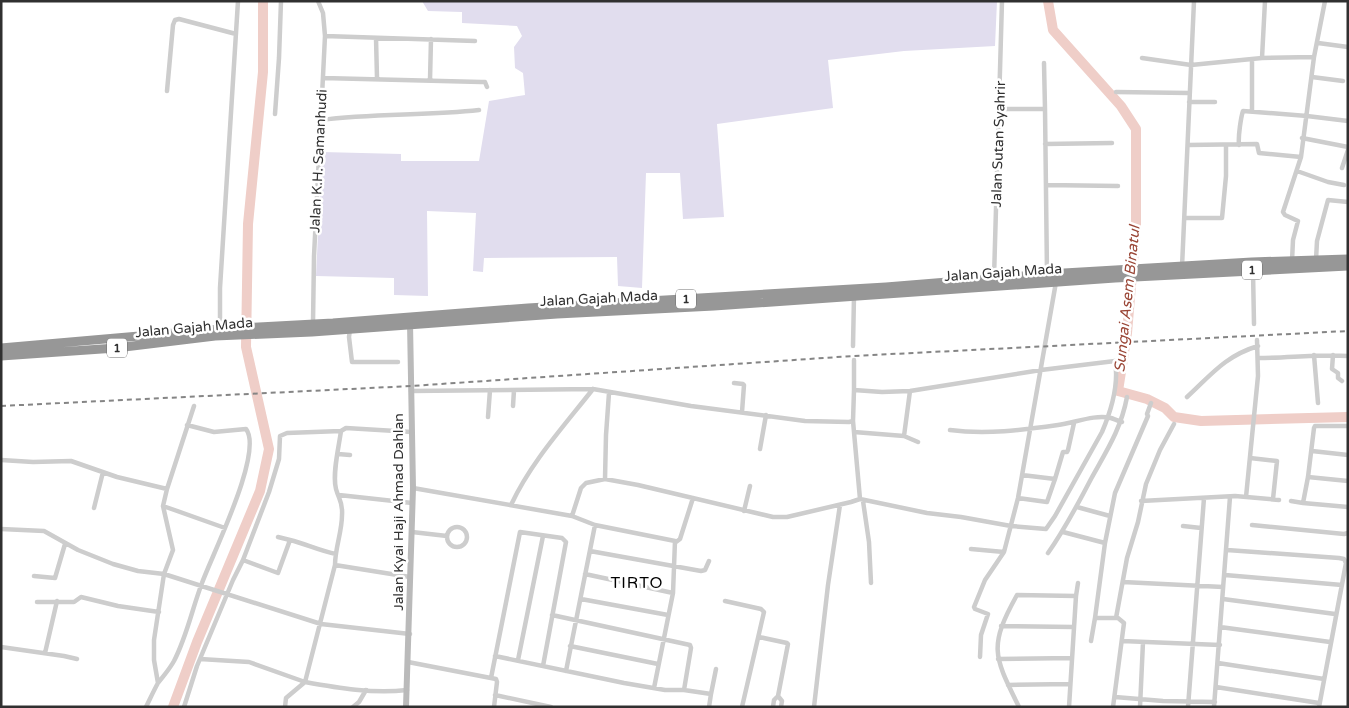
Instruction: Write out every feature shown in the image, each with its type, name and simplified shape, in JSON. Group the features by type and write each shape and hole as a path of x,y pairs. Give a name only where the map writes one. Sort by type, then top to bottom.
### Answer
{"highway":[{"name":"Jalan Gajah Mada","path":"470,316 854,296 1052,278 1252,266 1292,261 1348,259"},
{"name":"Jalan Gajah Mada","path":"1156,272 1182,267 1348,266"},
{"name":"Jalan Gajah Mada","path":"1,356 116,348 313,323 410,320 886,287 994,283"},
{"name":"Jalan Gajah Mada","path":"258,330 350,329 410,320"},
{"name":"Jalan Gajah Mada","path":"1,348 220,328 232,332"}],"street":[{"path":"220,328 220,288 238,1"},
{"path":"275,114 281,1"},
{"name":"Jalan K.H. Samanhudi","path":"313,323 314,256 325,36 324,12 318,1"},
{"name":"Jalan Sutan Syahrir","path":"994,283 1002,1"},
{"path":"1182,267 1194,1"},
{"path":"1262,58 1265,1"},
{"path":"1292,261 1293,240 1298,221 1283,214 1301,157 1314,57 1325,1"},
{"path":"166,91 175,20 179,19 236,34"},
{"path":"325,36 475,41"},
{"path":"376,38 377,78"},
{"path":"430,40 430,80"},
{"path":"1318,43 1348,46"},
{"path":"1142,58 1191,65 1262,58 1314,57"},
{"path":"1252,60 1252,111"},
{"path":"980,657 981,635 988,614 975,610 974,607 985,580 1004,552 1018,498 1041,370 1052,278 1046,185 1044,63"},
{"path":"1312,77 1343,81"},
{"path":"323,78 484,82 487,87"},
{"path":"1116,92 1190,93"},
{"path":"1189,102 1214,102"},
{"path":"999,109 1045,109"},
{"path":"321,120 356,116 458,113 480,110"},
{"path":"1239,144 1242,111 1348,121"},
{"path":"1302,138 1348,149 1342,168"},
{"path":"1045,144 1112,143"},
{"path":"1188,145 1258,144 1259,153 1301,157"},
{"path":"1185,218 1222,218 1226,176 1226,145"},
{"path":"1297,172 1328,182 1344,184"},
{"path":"1046,185 1118,186"},
{"path":"1316,260 1317,241 1328,200 1348,202"},
{"path":"1252,266 1254,324"},
{"path":"853,346 854,296"},
{"name":"Jalan Kyai Haji Ahmad Dahlan","path":"406,707 410,634 413,488 410,320"},
{"path":"350,329 349,343 352,362 398,362"},
{"path":"1246,496 1254,424 1258,358 1257,340"},
{"path":"1187,397 1218,366 1242,352 1258,346"},
{"path":"1258,358 1298,358 1314,355 1348,356"},
{"path":"1314,355 1318,403"},
{"path":"1333,355 1332,369 1338,373 1338,378 1342,381"},
{"path":"854,360 853,421 868,542 870,583"},
{"path":"572,516 581,488 586,483 606,479 693,498 744,512 773,517 787,517 862,500 927,513 1044,529 1047,528 1110,418 1113,403 1115,361 910,390 882,392 854,390"},
{"path":"734,384 744,385 742,412"},
{"path":"411,392 592,389 691,406 805,421 853,421"},
{"path":"511,505 533,466 592,389"},
{"path":"488,417 490,390"},
{"path":"513,406 514,390"},
{"path":"904,436 910,390"},
{"path":"606,479 606,435 609,393"},
{"path":"1048,553 1077,507 1121,422 1127,397"},
{"path":"1091,641 1105,543 1115,493 1148,416 1151,403"},
{"path":"158,683 153,644 164,574 173,550 163,506 194,406"},
{"path":"760,449 766,415"},
{"path":"950,430 983,433 1031,429 1074,423 1086,419 1110,418 1121,422"},
{"path":"1018,498 1048,502 1063,452 1068,450 1074,423"},
{"path":"1116,618 1146,484 1160,450 1174,424"},
{"path":"146,707 158,683 173,662 186,633 201,585 246,472 250,447 248,431 243,429 214,432 187,425"},
{"path":"1303,503 1315,426 1348,426"},
{"path":"184,707 200,658 243,560 277,465 280,436 287,433 341,431 346,428 412,432"},
{"path":"285,707 286,698 304,682 335,565 342,522 342,505 340,495 336,490 341,431"},
{"path":"854,432 904,436 918,442"},
{"path":"1312,451 1348,455"},
{"path":"338,454 350,455"},
{"path":"1141,501 1246,496 1276,499 1277,461 1250,458"},
{"path":"1,460 33,462 70,461 117,477 167,489"},
{"path":"94,508 103,472"},
{"path":"1022,475 1055,479"},
{"path":"1308,477 1348,481"},
{"path":"744,512 750,486"},
{"path":"413,488 572,516 595,525 676,542"},
{"path":"340,495 412,504"},
{"path":"1115,697 1163,704 1214,705 1230,497"},
{"path":"654,688 673,593 673,566 676,542 680,539 693,498"},
{"path":"1188,704 1204,498"},
{"path":"1291,501 1348,507"},
{"path":"814,707 828,585 840,505"},
{"path":"163,506 225,528"},
{"path":"1077,507 1110,516"},
{"path":"566,671 595,525"},
{"path":"1252,525 1348,533"},
{"path":"1184,526 1201,528"},
{"path":"457,527 464,530 467,539 462,545 453,546 447,536 450,531 457,527"},
{"path":"1,529 44,532 65,544 113,564 138,571 164,574 320,624 410,634"},
{"path":"412,532 447,536"},
{"path":"491,678 519,534 524,532 565,540 567,546 543,666"},
{"path":"1063,532 1105,543"},
{"path":"518,660 543,536"},
{"path":"278,537 314,546 320,551 336,554"},
{"path":"243,560 278,573 290,540"},
{"path":"34,576 55,578 65,544"},
{"path":"971,549 1004,552"},
{"path":"1216,687 1319,705 1346,563 1344,559 1339,558 1227,550"},
{"path":"590,551 704,571 709,561"},
{"path":"335,565 410,577"},
{"path":"585,574 673,593"},
{"path":"1225,575 1342,585"},
{"path":"1123,582 1223,588"},
{"path":"1069,707 1078,583"},
{"path":"1019,707 998,659 997,650 1001,626 1017,595 1076,596"},
{"path":"36,602 74,602 81,597 118,606 159,612"},
{"path":"581,599 668,615"},
{"path":"1223,599 1335,614"},
{"path":"45,652 57,601"},
{"path":"725,601 763,610 759,637 742,707"},
{"path":"552,615 690,645 684,690"},
{"path":"1095,618 1116,618 1121,619 1124,623 1113,707"},
{"path":"1001,626 1074,627"},
{"path":"1220,627 1330,642"},
{"path":"759,637 787,642 788,644 778,696 774,700 773,707"},
{"path":"1122,641 1220,645"},
{"path":"1140,707 1143,642"},
{"path":"570,646 658,664"},
{"path":"1,647 45,652 76,659"},
{"path":"495,656 654,688 711,694"},
{"path":"200,658 249,662 304,682 366,690 393,692 407,690"},
{"path":"998,659 1072,658"},
{"path":"408,662 496,679 494,707"},
{"path":"1218,663 1324,679"},
{"path":"710,707 716,670"},
{"path":"1008,685 1070,684"},
{"path":"353,707 359,702 366,690"},
{"path":"495,695 550,707"},
{"path":"778,696 782,701 781,707"}],"shaded area":[{"path":"422,1 997,1 995,46 904,51 828,60 833,108 717,124 724,217 683,219 680,173 646,173 642,288 618,286 617,257 484,258 483,272 473,271 476,213 427,211 428,296 394,295 394,278 316,276 322,152 401,154 401,161 479,161 489,101 525,95 523,73 515,68 514,47 522,36 517,26 462,23 462,12 428,11"}],"waterway":[{"path":"173,707 197,642 260,491 269,449 246,347 248,224 263,72 263,1"},
{"name":"Sungai Asem Binatul","path":"1048,1 1053,30 1121,106 1136,129 1136,226 1127,333 1118,391 1147,399 1165,408 1174,417 1201,421 1348,417"}],"railway":[{"path":"1,406 411,386 853,356 1348,331"}],"district":[{"name":"TIRTO","path":"637,582"}]}
